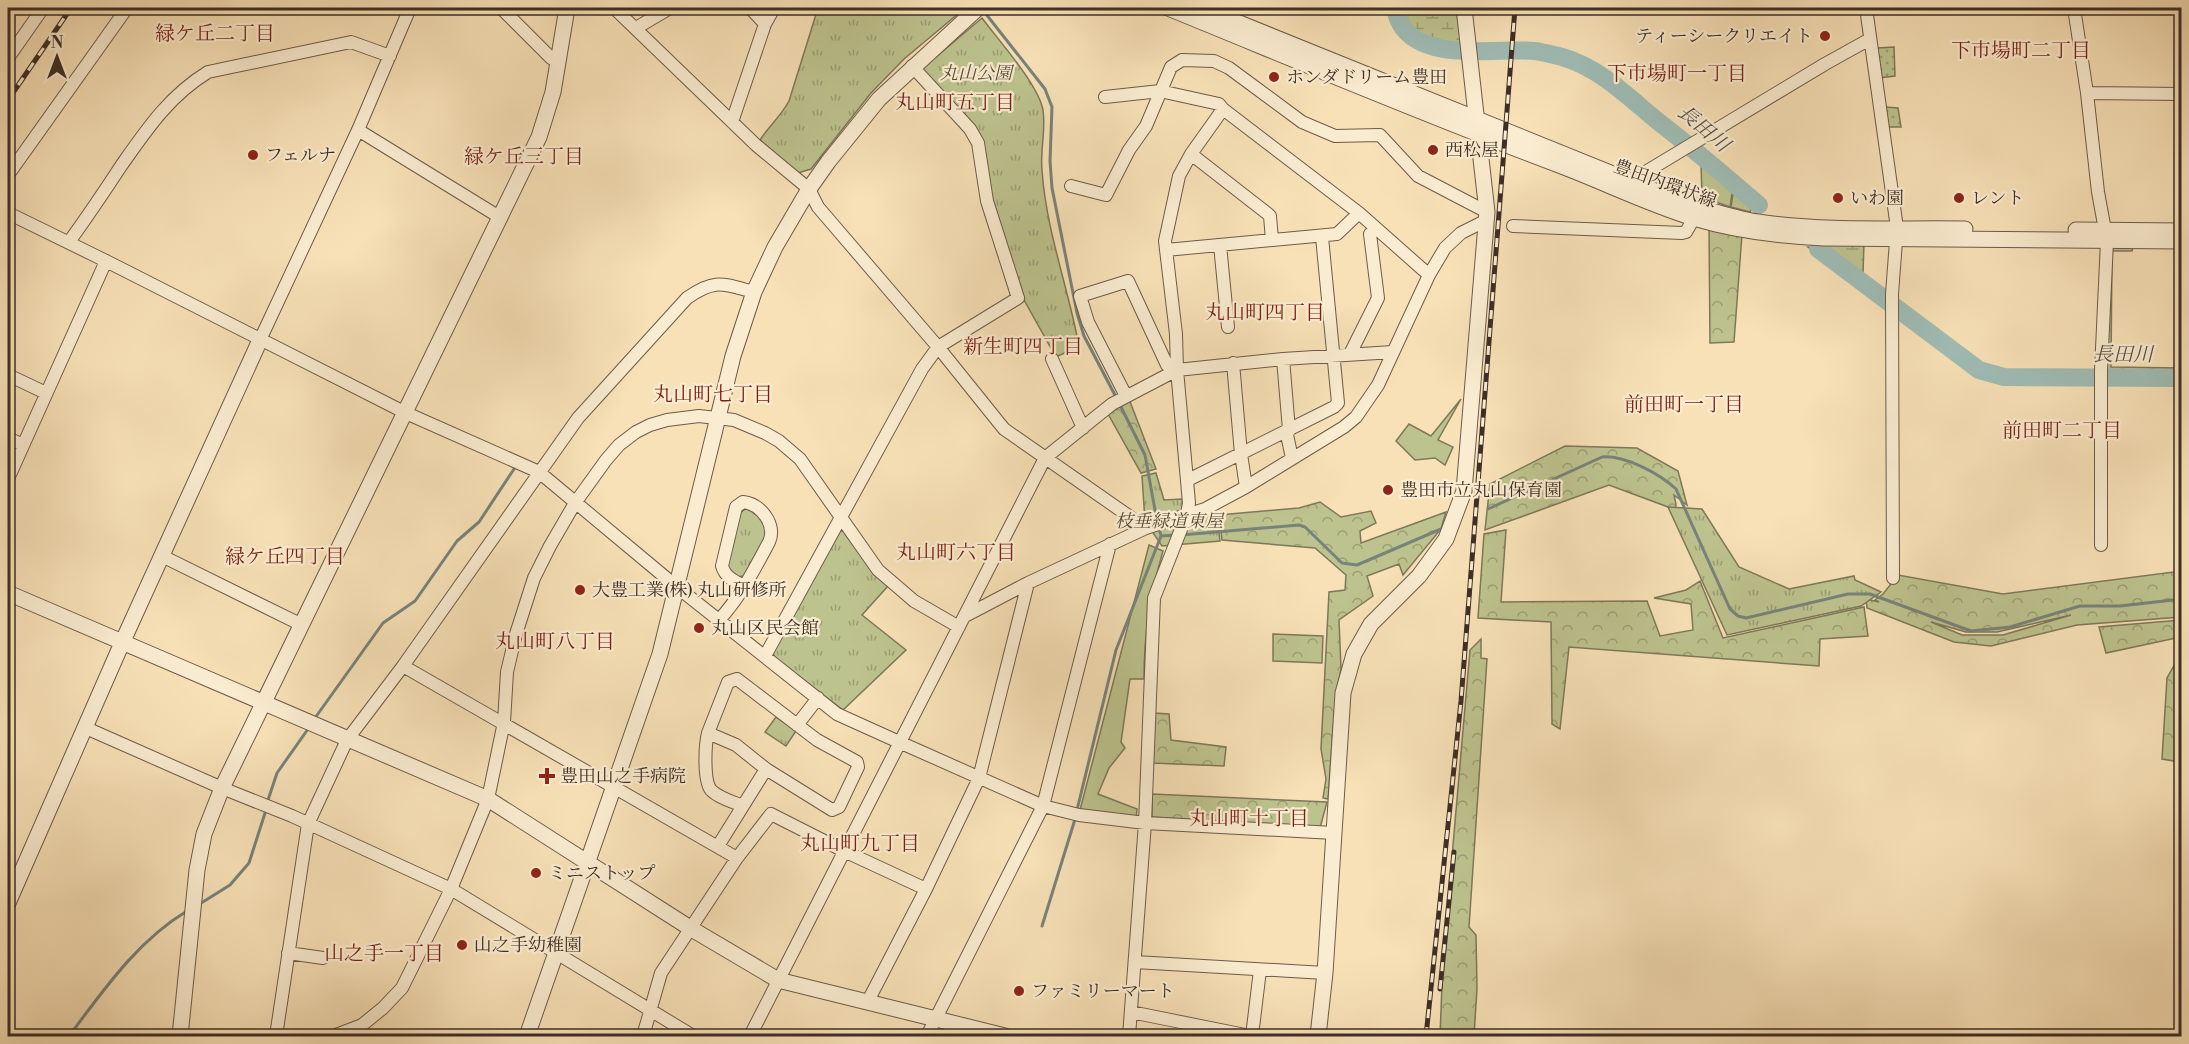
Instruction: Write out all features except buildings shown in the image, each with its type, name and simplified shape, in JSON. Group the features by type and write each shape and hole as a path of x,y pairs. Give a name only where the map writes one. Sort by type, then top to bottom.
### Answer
{"street":[{"path":"8,58 43,8"},
{"path":"8,175 127,8"},
{"path":"8,903 122,643 358,130 410,8"},
{"path":"501,8 551,58 558,62"},
{"path":"180,1036 199,852 208,822 263,703 539,137 550,103 567,8"},
{"path":"614,8 756,145 809,189 818,207 938,346 1004,429 1148,527"},
{"path":"636,28 667,8"},
{"path":"750,8 765,24"},
{"path":"732,122 765,24 774,8"},
{"name":"豊田内環状線","path":"1168,8 1478,128 1682,202 1756,222 1896,234"},
{"name":"豊田内環状線","path":"1202,8 1478,128 1694,218 1745,230 1783,236 2105,235 2181,231"},
{"path":"1318,1036 1325,973 1343,693 1354,654 1371,624 1419,576 1446,539 1464,491 1487,216 1464,8"},
{"path":"1866,8 1896,234 1892,294 1893,578"},
{"path":"2074,8 2105,235 2101,370 2101,545"},
{"path":"527,1036 660,654 732,356 754,292 775,247 809,189 879,99 912,66 977,9"},
{"path":"1644,172 1870,39"},
{"path":"69,242 148,127 188,84 208,72 351,42 390,56"},
{"path":"1071,186 1106,195 1129,150 1146,126 1160,91 1175,64 1182,60 1214,61 1256,86 1302,122 1335,136 1380,135 1418,176 1487,216"},
{"path":"765,656 922,369 938,346 1018,298 987,201 978,143 970,129 912,66"},
{"path":"1105,97 1160,91 1219,104 1359,213 1429,275"},
{"path":"2087,93 2181,94"},
{"path":"1129,1036 1145,823 1154,598 1187,514 1189,503 1166,234 1179,177 1191,154 1223,109"},
{"path":"358,130 501,218"},
{"path":"1191,154 1270,216 1272,240"},
{"path":"8,213 406,413 539,472 677,587 837,714 1043,806 1079,815 1145,823 1334,833"},
{"path":"1166,250 1322,237 1337,234 1359,213"},
{"path":"962,621 1028,583 1110,544 1148,527 1205,509 1246,487 1344,427 1356,417 1378,385 1429,275 1445,248 1453,239 1487,216"},
{"path":"1513,226 1682,233 1686,232 1694,218"},
{"path":"1350,354 1378,298 1370,234"},
{"name":"豊田内環状線","path":"2105,235 2181,242"},
{"path":"1188,480 1338,403 1322,237"},
{"path":"1220,245 1228,327"},
{"path":"8,479 106,261"},
{"path":"1120,399 1088,322 1080,296 1128,281 1167,365 1177,370"},
{"path":"276,1036 308,824 347,740 404,666 578,418 687,298 702,287 712,284 722,284 754,292"},
{"path":"750,1036 1045,458 1120,399 1177,370 1233,363 1393,352"},
{"path":"1052,359 1083,428"},
{"path":"1283,359 1289,430 1287,435 1292,458"},
{"path":"1233,363 1246,487"},
{"path":"8,375 46,393"},
{"path":"333,1036 362,1031 402,988 451,889 488,799 504,722 507,672 516,634 531,589 550,546 575,503 606,460 619,445 636,432 667,420 699,416 717,417 747,424 765,433 788,449 810,471 878,570 889,582 914,601 962,621"},
{"path":"8,438 23,445"},
{"path":"719,620 737,601 769,542 772,529 761,511 743,502 736,507 722,566 726,575 745,586"},
{"path":"927,1036 1043,806 1110,544"},
{"path":"162,556 302,625"},
{"path":"867,1003 926,890 979,778 1028,583"},
{"path":"8,593 488,799 690,928 778,980 1005,1036"},
{"path":"404,666 737,858"},
{"path":"708,734 736,745 766,769 832,810 838,807 858,767 857,762 817,740 737,679 728,682 708,734 706,778 712,792 743,807"},
{"path":"797,725 818,698"},
{"path":"86,729 308,824 451,889 693,1036"},
{"path":"718,846 766,769"},
{"path":"643,1036 661,973 737,858 771,814 926,890"},
{"path":"288,953 322,958"},
{"path":"1135,962 1325,973"},
{"path":"1131,1012 1251,1036 1260,970"}],"green space":[{"name":"丸山公園","path":"818,8 965,8 904,59 871,93 811,169 798,173 760,140 789,101"},
{"path":"1400,8 1459,8 1461,46 1437,43 1425,38 1409,25"},
{"name":"丸山公園","path":"982,18 1034,88 1043,110 1044,192 1079,346 1056,357 1024,300 991,202 986,156 924,73 923,68"},
{"path":"1894,47 1895,76 1879,78 1877,48"},
{"path":"1885,107 1898,108 1901,127 1887,127"},
{"path":"1701,163 1733,186 1730,207 1702,197"},
{"path":"1734,188 1754,205 1750,212 1731,207"},
{"path":"1709,227 1742,234 1734,342 1710,343"},
{"path":"1864,243 1863,273 1890,296 1889,308 1808,247"},
{"path":"2110,244 2134,244 2132,251 2112,251 2111,367 2181,368 2180,374 2104,372"},
{"path":"1129,399 1156,469 1141,473 1107,412"},
{"path":"1461,399 1438,440 1453,447 1445,465 1435,458 1415,460 1396,441 1409,424 1431,436"},
{"path":"1565,446 1637,448 1678,471 1687,505 1674,495 1675,513 1668,507 1609,485 1485,530 1490,484"},
{"name":"枝垂緑道東屋","path":"1156,473 1164,500 1182,499 1190,518 1217,515 1220,541 1162,546 1145,521 1142,476"},
{"path":"1320,502 1341,517 1371,511 1376,523 1360,531 1361,543 1446,512 1441,529 1403,575 1399,564 1367,576 1373,596 1339,620 1341,669 1335,703 1328,799 1323,798 1326,779 1321,749 1329,592 1345,590 1346,575 1315,548 1222,540 1219,515 1299,508"},
{"path":"1668,507 1702,509 1739,567 1789,589 1854,576 1855,580 1881,592 1861,606 1727,635"},
{"path":"747,508 760,518 767,534 744,576 737,577 727,567 740,513"},
{"path":"1506,530 1501,602 1647,601 1660,636 1693,630 1691,604 1654,598 1686,590 1700,581 1723,638 1864,607 1868,636 1820,639 1819,666 1569,647 1560,729 1552,724 1551,622 1478,618 1484,534"},
{"path":"837,531 843,531 874,573 888,586 862,615 906,650 843,710 774,657 773,650"},
{"path":"1149,545 1163,551 1149,615 1144,679 1130,679 1121,742 1125,748 1109,768 1098,794 1137,809 1136,819 1080,810"},
{"path":"2181,571 2181,617 2077,625 1991,646 1954,642 1867,608 1866,599 1879,602 1875,600 1883,594 1898,575 2003,594","holes":["2071,615 2003,635 1962,635 1931,622 1966,632 1997,632"]},
{"path":"2181,620 2181,637 2106,653 2099,627"},
{"path":"1273,634 1323,636 1322,663 1273,661"},
{"path":"1481,639 1481,658 1487,659 1469,927 1476,935 1477,988 1474,1036 1440,1036 1443,960 1470,650"},
{"path":"2181,653 2181,915 2177,914 2180,762 2162,759 2167,678"},
{"path":"1154,713 1169,714 1171,740 1226,747 1224,766 1152,763"},
{"path":"776,717 796,731 786,746 765,732"},
{"path":"1152,794 1327,802 1320,828 1152,817"}],"waterway":[{"name":"長田川","path":"1395,8 1402,27 1415,39 1433,46 1453,50 1538,51 1562,57 1590,69 1626,94 1759,205"},
{"path":"982,9 1045,89 1052,107 1050,161 1052,188 1077,313 1084,336 1116,397"},
{"name":"長田川","path":"1818,249 1979,370 2004,377 2182,378"},
{"path":"1119,403 1145,455 1157,521"},
{"path":"1488,509 1602,457 1631,462 1661,477 1676,489 1730,609 1738,616 1746,618 1848,594 1870,594 1971,631 2010,627 2080,606 2120,606 2182,599"},
{"path":"315,718 383,623 415,601 457,541 479,522 516,466"},
{"path":"1181,535 1299,525 1305,527 1342,563 1357,565 1441,529"},
{"path":"1077,810 1116,650 1161,536 1159,527"},
{"path":"1161,536 1175,535"},
{"path":"267,803 277,773 308,729"},
{"path":"198,905 230,885 249,863 266,810"},
{"path":"1042,926 1076,816"},
{"path":"69,1036 137,952 169,923 187,911"}],"railway":[{"path":"8,100 71,8"},
{"path":"1426,1036 1461,701 1515,8"},
{"path":"1440,989 1454,852"}],"place":[{"name":"ティーシークリエイト","path":"1825,36"},
{"name":"ホンダドリーム豊田","path":"1274,77"},
{"name":"西松屋","path":"1433,150"},
{"name":"フェルナ","path":"253,155"},
{"name":"いわ園","path":"1838,198"},
{"name":"レント","path":"1959,198"},
{"name":"豊田市立丸山保育園","path":"1388,490"},
{"name":"大豊工業(株) 丸山研修所","path":"580,590"},
{"name":"丸山区民会館","path":"699,628"},
{"name":"豊田山之手病院","path":"547,776"},
{"name":"ミニストップ","path":"536,873"},
{"name":"山之手幼稚園","path":"462,945"},
{"name":"ファミリーマート","path":"1019,991"}],"district":[{"name":"緑ケ丘二丁目","path":"215,34"},
{"name":"下市場町二丁目","path":"2021,51"},
{"name":"下市場町一丁目","path":"1677,74"},
{"name":"丸山町五丁目","path":"955,103"},
{"name":"緑ケ丘三丁目","path":"524,157"},
{"name":"丸山町四丁目","path":"1265,313"},
{"name":"新生町四丁目","path":"1023,347"},
{"name":"丸山町七丁目","path":"713,395"},
{"name":"前田町一丁目","path":"1684,405"},
{"name":"前田町二丁目","path":"2062,431"},
{"name":"丸山町六丁目","path":"956,553"},
{"name":"緑ケ丘四丁目","path":"285,557"},
{"name":"丸山町八丁目","path":"555,642"},
{"name":"丸山町十丁目","path":"1249,819"},
{"name":"丸山町九丁目","path":"860,844"},
{"name":"山之手一丁目","path":"384,954"}]}
